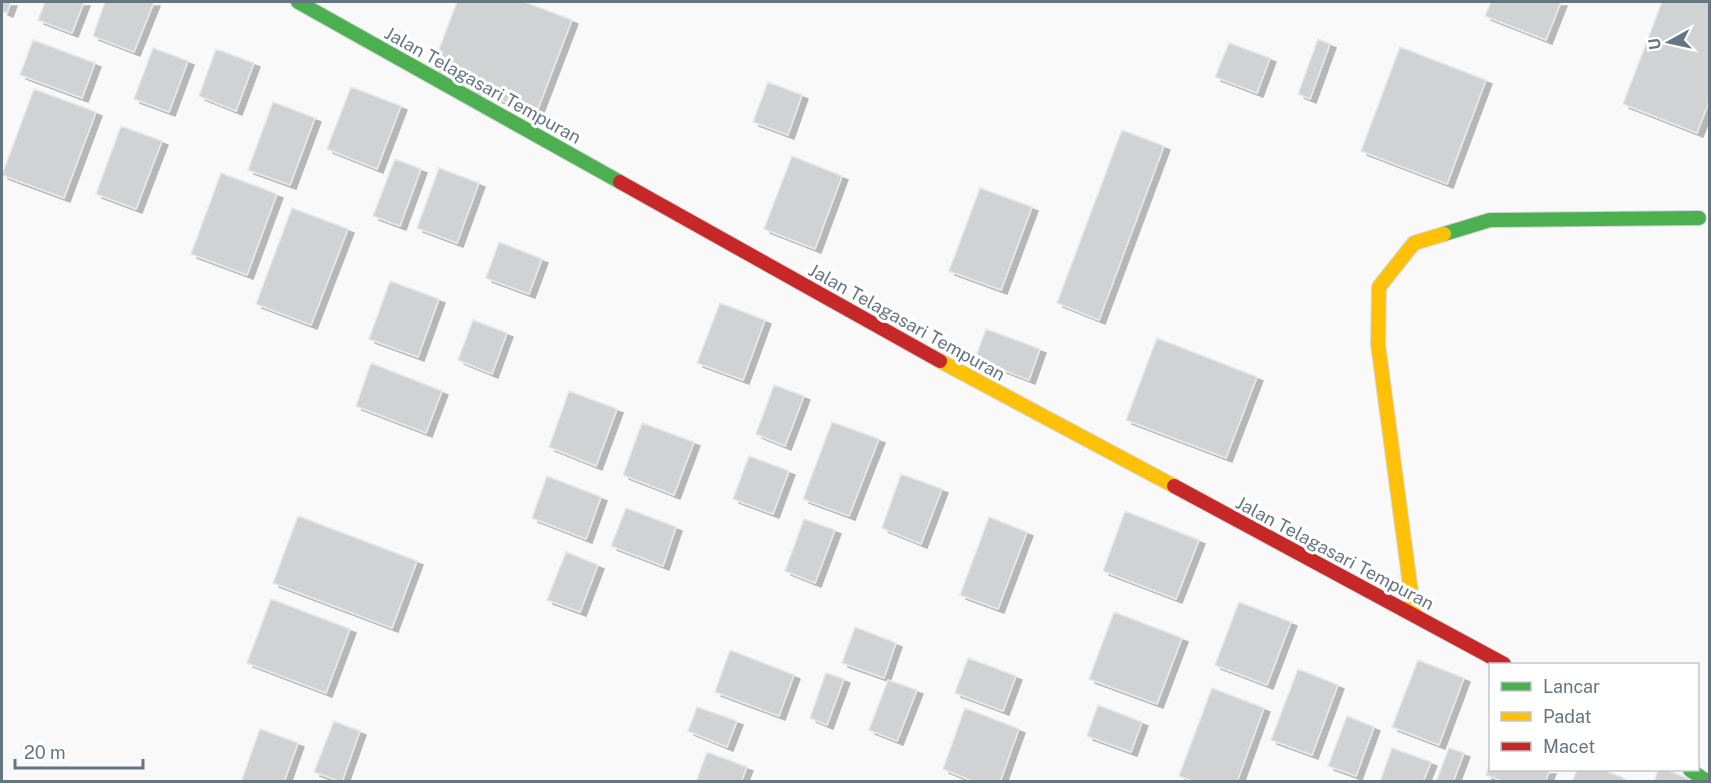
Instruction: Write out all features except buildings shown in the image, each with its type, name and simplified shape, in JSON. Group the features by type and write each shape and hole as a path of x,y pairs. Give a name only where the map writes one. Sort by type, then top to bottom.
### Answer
{"street":[{"name":"Jalan Telagasari Tempuran","path":"298,2 916,348 1502,663"},
{"path":"1414,615 1378,344 1379,288 1414,243 1490,220 1699,218"},
{"path":"1692,771 1708,782"}],"traffic: fast":[{"path":"298,2 620,182"},
{"path":"1444,234 1490,220 1699,218"},
{"path":"1692,771 1708,782"}],"traffic: slow":[{"path":"1414,615 1378,344 1379,287 1414,243 1444,234"},
{"path":"940,361 1174,486"}],"traffic: jam":[{"path":"620,182 940,361"},
{"path":"1174,486 1502,663"}]}
